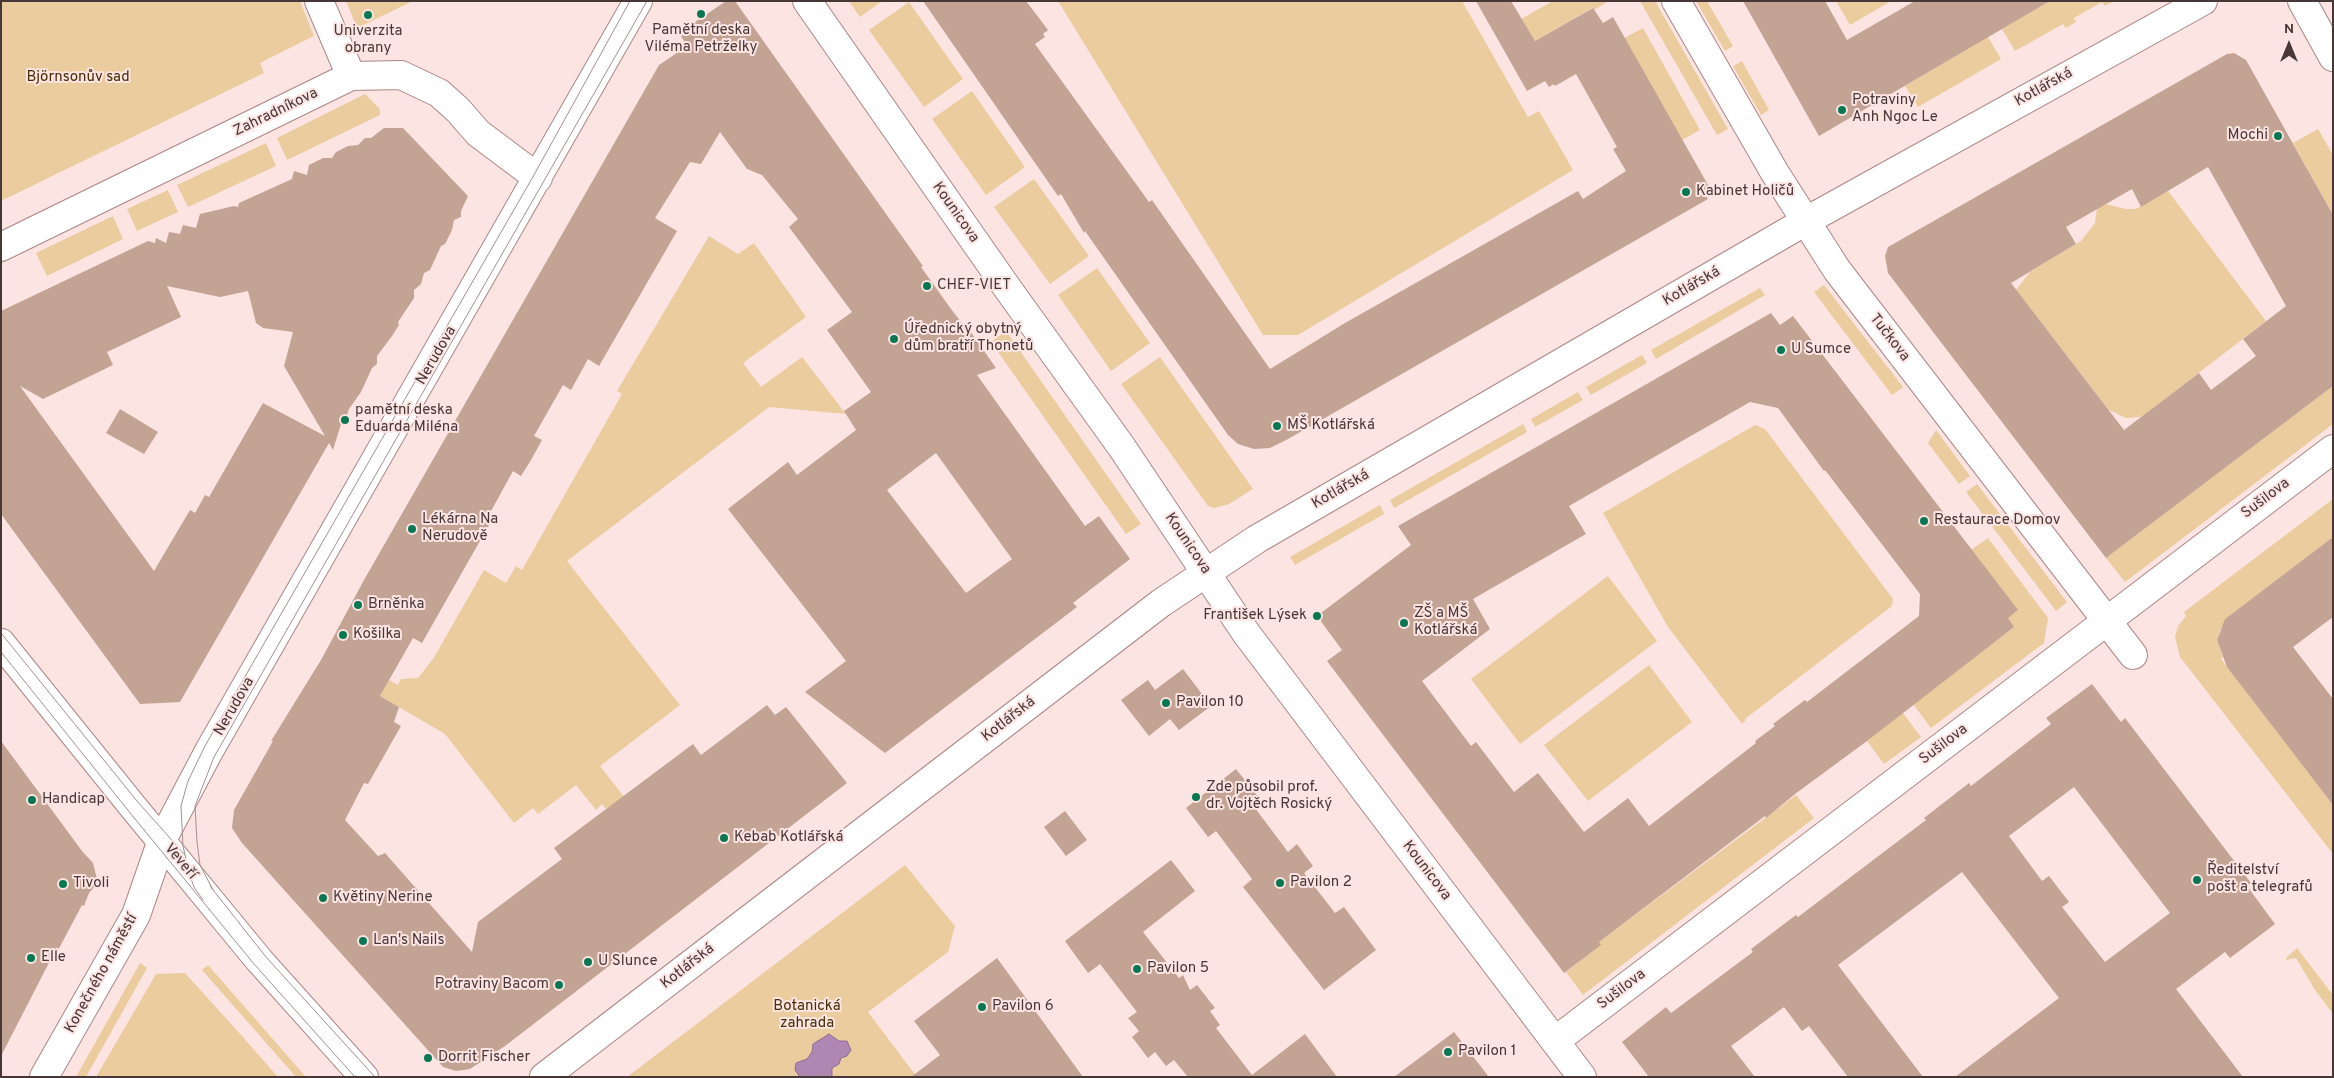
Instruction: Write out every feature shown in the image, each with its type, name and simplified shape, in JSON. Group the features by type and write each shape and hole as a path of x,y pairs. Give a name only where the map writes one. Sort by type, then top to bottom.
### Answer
{"street":[{"path":"319,1 351,76"},
{"name":"Nerudova","path":"162,840 209,752 638,1"},
{"name":"Kounicova","path":"807,1 1008,289 1122,446 1246,633 1582,1077"},
{"name":"Tučkova","path":"1676,1 1775,174 1837,270 2133,655"},
{"name":"Kotlářská","path":"544,1077 1161,603 1206,572 1257,539 1806,221 2203,1"},
{"path":"2302,1 2333,57"},
{"name":"Zahradníkova","path":"1,248 351,76 401,75 440,92 478,133 538,178"},
{"name":"Sušilova","path":"1555,1041 2333,449"},
{"name":"Veveří","path":"1,643 260,960 364,1077"},
{"name":"Konečného náměstí","path":"44,1077 136,915 162,840"}],"green space":[{"name":"Björnsonův sad","path":"1,1 300,1 314,36 260,63 264,73 1,201"},
{"name":"Univerzita obrany","path":"346,1 413,1 357,28"},
{"path":"849,1 882,1 860,17"},
{"path":"1058,1 1462,1 1528,117 1539,111 1573,170 1298,335 1263,335"},
{"path":"1553,1 1609,1 1594,10 1592,8 1535,41 1521,19"},
{"path":"1640,1 1655,1 1728,129 1717,135"},
{"path":"1696,1 1707,1 1733,46 1725,51"},
{"path":"1836,1 1891,1 1850,25"},
{"path":"2050,1 2114,1 2105,6 2102,2 2074,18 2076,22 2066,28 2063,24 2015,51 2002,29"},
{"path":"909,2 963,79 924,107 869,30"},
{"path":"1643,28 1700,130 1682,140 1624,38"},
{"path":"1988,37 2001,59 1918,107 1905,86"},
{"path":"1742,61 1769,110 1761,115 1733,66"},
{"path":"972,91 1025,167 986,195 932,119"},
{"path":"365,94 380,109 380,115 287,160 277,138"},
{"path":"2318,129 2333,155 2333,215 2293,143"},
{"path":"266,143 276,166 188,207 177,185"},
{"path":"1034,179 1089,256 1050,284 994,207"},
{"path":"168,190 178,212 137,231 127,209"},
{"path":"2168,191 2266,321 2149,413 2140,417 2126,418 2109,410 2016,290 2030,272 2081,241 2095,223 2097,208 2106,204 2126,209 2136,209"},
{"path":"113,216 123,239 47,276 36,253"},
{"path":"709,236 738,254 754,243 806,317 743,363 761,387 802,357 846,414 769,407 567,561 680,705 600,766 636,812 623,822 610,806 606,809 602,804 596,810 576,785 538,814 533,808 514,823 445,734 380,696 389,680 398,685 401,679 418,678 433,659 484,570 506,583 516,566 522,570 622,394 617,391"},
{"path":"1097,268 1150,343 1111,371 1058,295"},
{"path":"1824,285 1903,387 1892,395 1814,292"},
{"path":"1760,288 1765,295 1656,359 1651,350"},
{"path":"1006,331 1141,524 1126,534 991,342"},
{"path":"1642,355 1647,363 1591,395 1586,387"},
{"path":"1160,357 1253,489 1229,504 1214,508 1208,506 1121,384"},
{"path":"2333,386 2333,424 2125,582 2106,558"},
{"path":"1578,392 1583,400 1535,427 1531,419"},
{"path":"1523,424 1527,432 1394,508 1390,500"},
{"path":"1755,425 1765,429 1893,599 1892,606 1745,719 1742,724 1668,627 1603,513"},
{"path":"1936,430 1970,476 1959,484 1928,443"},
{"path":"1977,484 2067,602 2056,611 1966,492"},
{"path":"2333,499 2333,537 2225,619 2226,623 2220,630 2217,640 2223,657 2221,659 2333,805 2333,854 2180,657 2175,637 2178,626 2186,616 2184,612"},
{"path":"1380,505 1384,514 1295,565 1290,557"},
{"path":"1988,538 2048,618 2044,643 1931,728 1913,704 2014,627 2009,626 1971,550"},
{"path":"1608,576 1657,641 1520,744 1471,679"},
{"path":"1649,665 1692,722 1588,801 1544,745"},
{"path":"1902,712 1921,737 1884,764 1867,741"},
{"path":"1796,795 1814,818 1583,995 1566,972 1600,945 1599,942"},
{"name":"Botanická zahrada","path":"905,865 955,926 948,952 868,1012 917,1077 627,1077"},
{"path":"2297,948 2333,995 2333,1014 2315,990 2296,958 2286,960"},
{"path":"140,963 147,968 86,1077 76,1077"},
{"path":"208,965 306,1077 296,1077 202,970"},
{"path":"185,973 278,1077 96,1077 156,974"}],"shaded area":[{"path":"829,1034 839,1041 847,1041 851,1050 847,1056 841,1058 839,1064 832,1068 832,1077 800,1077 795,1070 796,1063 807,1059 812,1052 813,1044"}],"building":[{"path":"726,1 735,1 923,266 921,267 996,368 977,375 1085,526 1099,516 1130,559 1073,603 1077,607 885,753 805,692 846,661 728,509 788,462 797,475 856,430 844,411 871,392 827,330 852,312 789,227 798,219 762,175 747,169 720,132 701,164 690,162 655,218 677,231 599,366 588,359 571,390 563,385 534,436 542,440 531,460 521,476 513,471 485,522 489,525 422,643 413,638 380,696 399,707 394,722 401,726 368,784 364,783 345,820 378,856 385,853 472,952 478,922 562,859 554,848 693,744 701,755 767,705 775,715 786,707 847,783 505,1046 470,1069 456,1071 443,1067 242,843 232,828 234,810 273,741 271,741 321,660 364,580 659,65 687,46 679,33","holes":["936,453 1012,559 966,593 887,490"]},
{"path":"923,1 1026,1 1048,30 1043,34 1045,37 1035,44 1149,202 1152,200 1270,369 1345,323 1578,191 1583,199 1626,171 1613,149 1617,147 1576,74 1555,86 1554,84 1549,87 1545,81 1527,91 1476,1 1511,1 1535,41 1593,8 1603,23 1613,17 1712,192 1706,196 1708,199 1288,439 1270,448 1254,449 1238,444 1228,435 1085,231 1084,233 1061,194 1058,196"},
{"path":"1743,1 1825,1 1847,40 1915,1 2050,1 1819,136"},
{"path":"2234,53 2246,60 2333,215 2333,386 2106,558 1888,273 1885,256 1888,247 2227,54","holes":["2208,167 2286,306 2243,339 2256,356 2211,390 2199,373 2124,430 2011,283 2076,244 2066,227 2132,189 2141,207"]},
{"path":"384,128 403,128 468,196 461,211 461,217 454,220 452,230 445,244 441,246 430,270 424,273 421,284 414,290 414,298 398,322 399,325 377,356 377,364 372,368 361,392 349,409 345,421 341,424 333,450 329,443 180,702 140,704 1,514 1,311 148,241 155,243 156,238 166,243 169,232 180,234 183,225 196,228 200,214 234,206 238,207 239,203 292,179 294,171 307,175 309,165 323,158 332,158 336,152 348,146 358,145 365,138 371,138","holes":["167,286 220,297 248,291 256,323 263,328 293,332 284,366 325,436 263,403 209,497 205,495 195,513 190,510 154,571 20,386 43,399 113,365 107,352 181,317"]},
{"path":"1771,313 1780,325 1793,316 2018,610 2008,618 2014,627 1766,818 1765,816 1599,942 1601,945 1564,973 1327,661 1342,650 1317,616 1411,545 1398,526","holes":["1750,402 1778,408 1824,471 1920,594 1919,616 1807,702 1805,700 1773,724 1775,726 1755,741 1756,743 1649,826 1628,798 1584,832 1538,773 1514,792 1476,742 1471,746 1422,681 1490,629 1473,599 1586,534 1569,506"]},
{"path":"120,409 158,432 144,454 106,433"},
{"path":"2333,537 2333,617 2293,647 2333,699 2333,805 2227,667 2217,640 2225,619"},
{"name":"Pavilon 10","path":"1183,669 1211,706 1179,730 1170,719 1149,736 1121,700 1148,680 1155,690"},
{"name":"Ředitelství pošt a telegrafů","path":"2092,684 2121,722 2125,718 2251,883 2247,886 2275,924 2230,958 2225,952 2176,989 2243,1077 1955,1077 2059,998 1962,872 1838,965 1923,1077 1848,1077 1809,1026 1802,1031 1784,1007 1731,1046 1755,1077 1649,1077 1622,1042 1666,1007 1671,1013 1753,952 1751,949 1796,915 1798,917 1926,820 1924,818 1969,783 1971,786 2051,724 2046,718","holes":["2074,787 2170,913 2105,962 2062,907 2069,902 2049,876 2042,881 2009,836"]},
{"path":"1,741 82,851 93,863 97,879 96,885 89,893 84,906 82,905 56,954 54,953 1,1056"},
{"name":"Pavilon 2","path":"1236,769 1259,798 1252,804 1288,852 1297,844 1313,866 1304,873 1335,913 1344,907 1376,950 1324,990 1243,887 1252,879 1216,831 1208,837 1186,808"},
{"path":"1065,811 1087,840 1066,856 1044,827"},
{"name":"Pavilon 5","path":"1171,860 1195,891 1143,932 1179,978 1183,975 1190,990 1197,985 1215,1008 1210,1011 1220,1025 1216,1028 1252,1075 1305,1034 1337,1077 1188,1077 1174,1060 1166,1066 1155,1052 1148,1058 1132,1037 1139,1031 1128,1018 1137,1012 1100,964 1088,973 1065,941"},
{"name":"Pavilon 6","path":"997,958 1083,1077 911,1077 940,1055 914,1021"},
{"name":"Pavilon 1","path":"1454,1032 1489,1077 1394,1077"}],"tram line":[{"path":"203,900 194,887 183,846 181,806 188,781 205,746 534,175 630,1"},
{"path":"213,890 200,865 195,806 214,757 647,1"},
{"path":"1,633 137,801 185,855"},
{"path":"1,652 254,964 355,1077"},
{"path":"210,886 266,957 375,1077"}],"place":[{"name":"Pamětní deska Viléma Petrželky","path":"701,14"},
{"name":"Univerzita obrany","path":"368,15"},
{"name":"Potraviny Anh Ngoc Le","path":"1842,110"},
{"name":"Mochi","path":"2278,136"},
{"name":"Kabinet Holičů","path":"1686,192"},
{"name":"CHEF-VIET","path":"927,286"},
{"name":"Úřednický obytný dům bratří Thonetů","path":"894,339"},
{"name":"U Sumce","path":"1781,350"},
{"name":"pamětní deska Eduarda Miléna","path":"345,420"},
{"name":"MŠ Kotlářská","path":"1277,426"},
{"name":"Restaurace Domov","path":"1924,521"},
{"name":"Lékárna Na Nerudově","path":"412,529"},
{"name":"Brněnka","path":"358,605"},
{"name":"František Lýsek","path":"1317,616"},
{"name":"ZŠ a MŠ Kotlářská","path":"1404,623"},
{"name":"Košilka","path":"343,635"},
{"name":"Pavilon 10","path":"1166,703"},
{"name":"Zde působil prof. dr. Vojtěch Rosický","path":"1196,797"},
{"name":"Handicap","path":"32,800"},
{"name":"Kebab Kotlářská","path":"724,838"},
{"name":"Ředitelství pošt a telegrafů","path":"2197,880"},
{"name":"Pavilon 2","path":"1280,883"},
{"name":"Tivoli","path":"63,884"},
{"name":"Květiny Nerine","path":"323,898"},
{"name":"Lan's Nails","path":"363,941"},
{"name":"Elle","path":"31,958"},
{"name":"U Slunce","path":"588,962"},
{"name":"Pavilon 5","path":"1137,969"},
{"name":"Potraviny Bacom","path":"559,985"},
{"name":"Pavilon 6","path":"982,1007"},
{"name":"Pavilon 1","path":"1448,1052"},
{"name":"Dorrit Fischer","path":"428,1058"}]}
